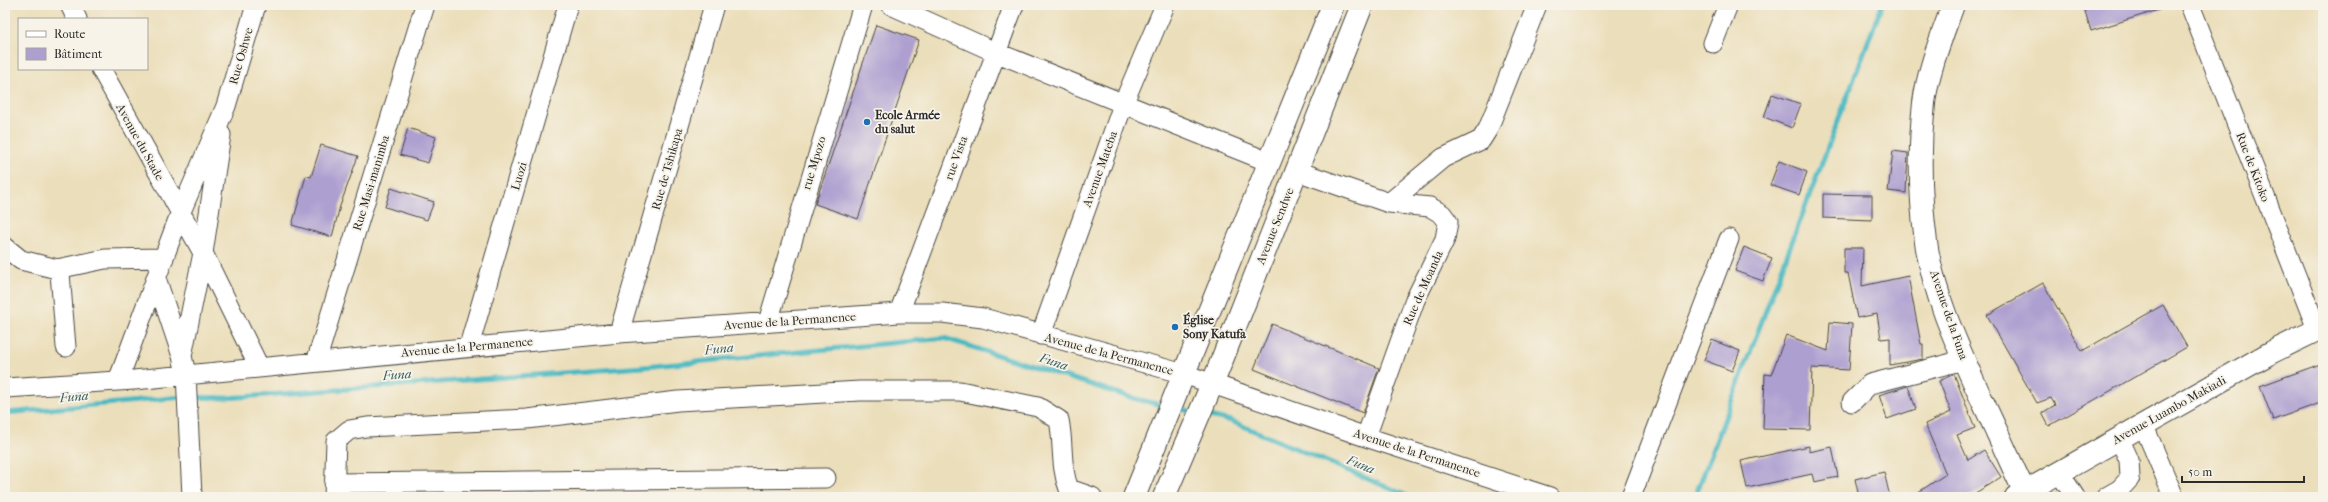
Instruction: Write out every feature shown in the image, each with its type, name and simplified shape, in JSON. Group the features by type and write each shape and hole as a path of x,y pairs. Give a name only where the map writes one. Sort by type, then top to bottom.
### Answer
{"main road":[{"path":"1134,497 1333,5"},
{"name":"Avenue Sendwe","path":"1164,497 1297,171 1362,5"},
{"name":"Avenue de la Funa","path":"1953,5 1937,52 1924,103 1922,149 1923,209 1926,243 1936,286 1964,360 2022,495"},
{"name":"Avenue Luambo Makiadi","path":"2022,495 2143,424 2320,328"}],"street":[{"path":"70,5 76,18"},
{"name":"Rue Oshwe","path":"226,106 256,5"},
{"name":"Rue Masi-manimba","path":"316,362 425,5"},
{"name":"Luozi","path":"469,346 568,5"},
{"name":"Rue de Tshikapa","path":"619,333 714,5"},
{"name":"rue Mpozo","path":"768,322 862,5"},
{"path":"891,5 995,52 1124,102 1269,162"},
{"name":"rue Vista","path":"899,312 995,52 1014,5"},
{"name":"Avenue Mateba","path":"1041,335 1124,102 1165,5"},
{"path":"1388,203 1443,158 1481,140 1488,129 1537,5"},
{"path":"1713,43 1728,5"},
{"name":"Rue de Kitoko","path":"2190,5 2320,328"},
{"name":"Avenue du Stade","path":"102,70 180,214 203,253 259,367"},
{"path":"118,381 180,214 226,106"},
{"path":"192,497 185,374 226,106"},
{"name":"Rue de Moanda","path":"1297,171 1388,203 1430,207 1442,214 1448,222 1445,239 1415,300 1366,437"},
{"path":"1631,497 1729,239"},
{"path":"5,247 22,260 57,269 105,259 164,258"},
{"path":"57,269 62,277 66,347"},
{"path":"156,278 185,374"},
{"name":"Avenue de la Permanence","path":"5,388 118,381 469,346 619,333 899,312 942,313 983,318 1041,335 1180,382 1211,383 1366,437 1550,497"},
{"path":"1852,402 1870,384 1964,360"},
{"path":"826,478 334,490 336,441 349,430 367,426 527,419 678,401 860,391 960,391 1038,407 1059,420 1063,439 1063,474 1069,489 1092,497"},
{"path":"2143,424 2174,497"},
{"path":"2106,497 2120,489 2130,478 2129,460 2119,438"},
{"path":"2059,472 2075,497"}],"building":[{"path":"2083,5 2164,5 2165,8 2091,31"},
{"name":"Ecole Armée du salut","path":"876,25 919,40 858,219 815,204"},
{"path":"1772,94 1801,104 1792,128 1764,117"},
{"path":"408,128 436,137 428,163 400,155"},
{"path":"321,145 358,156 340,206 332,237 292,225 306,176 311,177"},
{"path":"1893,151 1908,153 1906,193 1888,191"},
{"path":"1779,161 1807,172 1799,195 1770,185"},
{"path":"391,188 434,202 427,220 385,207"},
{"path":"1823,194 1872,195 1872,220 1823,218"},
{"path":"1744,247 1772,258 1763,281 1735,271"},
{"path":"1844,248 1863,248 1862,286 1908,276 1921,344 1923,344 1923,359 1890,365 1890,338 1881,339 1877,314 1857,318 1848,273 1844,273"},
{"path":"2043,283 2082,351 2163,305 2187,347 2049,426 2042,413 2055,405 2051,398 2037,403 1987,315"},
{"path":"1830,322 1852,324 1849,370 1812,368 1810,430 1763,429 1765,374 1771,375 1786,335 1828,351"},
{"path":"1272,324 1379,368 1363,413 1254,369"},
{"path":"1712,340 1740,351 1732,371 1704,360"},
{"path":"2323,363 2323,402 2273,420 2260,386"},
{"path":"1954,374 1975,428 1957,435 1968,460 1984,450 2001,477 1969,497 1911,497 1946,474 1925,424 1951,412 1939,381"},
{"path":"1908,386 1916,409 1887,419 1879,395"},
{"path":"1809,446 1809,452 1832,447 1838,477 1814,482 1812,474 1747,488 1741,461"},
{"path":"1884,472 1890,497 1859,497 1855,479"}],"waterway":[{"path":"1695,497 1882,5"},
{"name":"Funa","path":"191,397 225,398 643,367 944,338 1136,399 1166,406"},
{"name":"Funa","path":"5,413 183,397"},
{"name":"Funa","path":"1176,408 1194,412"},
{"name":"Funa","path":"1205,415 1231,421 1410,497"}],"place":[{"name":"Ecole Armée du salut","path":"867,122"},
{"name":"Église Sony Katufa","path":"1175,327"}]}
